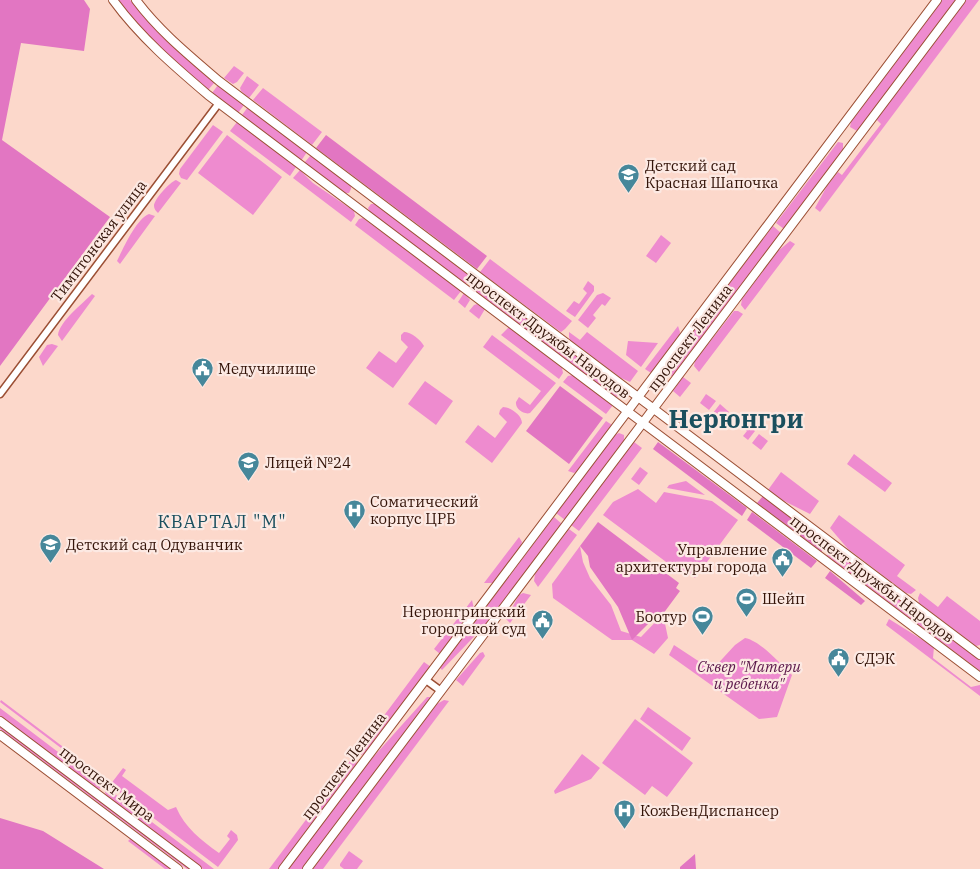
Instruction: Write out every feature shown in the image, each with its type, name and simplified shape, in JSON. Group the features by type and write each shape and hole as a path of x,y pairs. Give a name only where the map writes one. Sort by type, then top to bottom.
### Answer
{"street":[{"name":"проспект Дружбы Народов","path":"113,0 129,21 167,60 219,103 980,677"},
{"name":"проспект Дружбы Народов","path":"136,0 142,9 180,48 219,81 980,655"},
{"name":"проспект Ленина","path":"283,869 937,0"},
{"name":"проспект Ленина","path":"307,869 961,0"},
{"name":"Тимптонская улица","path":"0,394 219,103"},
{"path":"426,680 441,692"},
{"name":"проспект Мира","path":"0,721 197,869"},
{"name":"проспект Мира","path":"0,735 178,869"}],"green space":[{"path":"118,0 130,0 178,51 215,82 208,90 149,36"},
{"path":"942,0 956,0 860,129 857,131 850,127 851,122"},
{"path":"966,0 979,0 820,212 815,208 827,186 838,172 842,175 881,124 876,119"},
{"path":"234,66 244,73 233,84 224,78"},
{"path":"247,76 259,85 249,98 240,88"},
{"path":"218,85 244,105 238,113 212,93"},
{"path":"263,88 322,132 312,145 253,100"},
{"path":"248,107 307,152 301,161 242,115"},
{"path":"237,122 296,167 290,176 230,131"},
{"path":"213,125 223,132 187,180 181,178 179,174 180,169"},
{"path":"227,135 282,177 253,215 198,173"},
{"path":"838,142 843,143 843,150 784,229 776,223"},
{"path":"311,155 351,186 349,193 344,193 304,163"},
{"path":"300,170 313,183 354,211 355,216 351,222 293,178"},
{"path":"176,180 181,183 158,213 154,207 159,195"},
{"path":"371,204 376,204 472,276 465,285 370,213 368,208"},
{"path":"149,214 155,216 120,264 117,261 130,235 139,222"},
{"path":"363,218 461,291 454,300 355,225 359,219"},
{"path":"773,226 781,233 674,376 667,376 665,369"},
{"path":"661,235 671,243 656,263 646,256"},
{"path":"790,241 795,244 745,310 741,305 742,299 778,251"},
{"path":"490,259 572,321 561,332 480,272"},
{"path":"475,279 620,388 621,394 618,397 614,396 469,287"},
{"path":"588,281 594,286 594,291 575,317 566,311 574,301 579,304 587,293 583,289"},
{"path":"464,293 470,300 465,308 458,302"},
{"path":"603,293 611,298 605,306 602,304 593,315 596,318 588,328 578,320 597,295"},
{"path":"92,294 95,296 62,341 58,335 62,324"},
{"path":"477,304 485,309 479,319 469,311"},
{"path":"734,311 743,314 699,372 694,366 695,361"},
{"path":"678,326 679,336 651,373 645,369"},
{"path":"509,327 562,368 563,373 559,379 501,335"},
{"path":"404,332 416,337 424,346 393,388 366,368 379,351 396,363 408,347 401,340 401,335"},
{"path":"569,332 580,340 587,332 638,371 630,382 621,378 570,340"},
{"path":"492,335 556,383 530,413 520,411 516,402 519,397 530,405 541,391 483,347"},
{"path":"628,341 658,343 641,367 626,355"},
{"path":"47,345 58,346 43,366 39,357"},
{"path":"573,375 613,405 606,414 563,382 568,376"},
{"path":"683,377 691,383 680,397 673,391"},
{"path":"425,381 453,401 436,425 408,404"},
{"path":"706,394 716,401 709,410 700,403"},
{"path":"720,404 729,412 726,415 722,412 718,417 713,413"},
{"path":"503,407 515,412 520,417 522,423 492,463 465,442 478,425 495,438 507,422 499,414"},
{"path":"606,421 612,425 578,471 574,473 568,471"},
{"path":"745,423 755,431 748,440 743,436 747,431 742,427"},
{"path":"619,433 624,435 624,442 565,520 556,513 615,435"},
{"path":"759,434 768,441 761,450 752,443"},
{"path":"634,442 642,448 579,531 571,525"},
{"path":"854,454 892,483 885,492 847,464"},
{"path":"640,467 648,473 639,485 631,479"},
{"path":"781,472 819,501 810,514 782,500 768,490"},
{"path":"686,481 705,495 667,488 669,485"},
{"path":"638,489 656,503 664,492 712,501 738,520 695,578 687,572 685,576 603,515 613,502"},
{"path":"839,515 905,565 897,576 916,590 911,594 906,593 848,549 830,528"},
{"path":"554,517 562,524 492,618 442,670 440,668"},
{"path":"569,529 577,535 538,587 534,581 535,574"},
{"path":"519,537 522,542 520,548 493,583 484,583"},
{"path":"826,544 980,660 980,671 827,556"},
{"path":"580,546 583,562 590,578 611,605 621,631 641,637 663,614 668,638 654,654 632,640 612,640 553,598 552,584"},
{"path":"523,593 531,595 510,623 506,619 519,595"},
{"path":"920,593 938,607 947,596 980,621 980,645 976,646 919,603"},
{"path":"472,600 474,609 440,654 434,649"},
{"path":"889,619 934,647 933,658 971,687 980,685 980,696 886,625"},
{"name":"Сквер \"Матери и ребенка\"","path":"745,638 764,648 792,675 777,717 759,719 669,655 674,645 712,670 735,645"},
{"path":"483,652 485,656 463,686 456,680"},
{"path":"424,662 431,667 366,753 361,755 356,753"},
{"path":"427,697 430,697 430,699 302,869 288,869 367,764"},
{"path":"1,700 107,780 106,782 0,702"},
{"path":"444,700 449,701 323,869 313,869 437,704"},
{"path":"648,707 691,738 682,751 640,719"},
{"path":"0,708 103,786 99,789 96,788 0,716"},
{"path":"635,719 693,763 667,797 652,786 645,795 602,763"},
{"path":"0,725 192,869 187,869 0,729"},
{"path":"582,754 600,768 591,779 555,794 554,791"},
{"path":"353,757 357,761 356,765 278,869 269,869"},
{"path":"123,768 126,770 122,776 168,810 176,807 189,827 219,853 230,839 227,836 231,830 237,835 238,840 218,867 110,785"},
{"path":"107,788 214,869 203,869 106,796"},
{"path":"131,838 172,869 165,869 128,841"},
{"path":"349,851 363,861 357,869 344,869 340,866"}],"shaded area":[{"path":"0,0 84,0 90,9 84,51 21,43 2,140 110,217 0,366"},
{"path":"326,135 487,256 477,269 316,148"},
{"path":"560,386 603,418 569,464 526,431"},
{"path":"658,442 747,508 742,516 653,449"},
{"path":"763,496 821,540 822,552 757,503"},
{"path":"752,512 817,561 811,568 747,520"},
{"path":"598,522 679,583 676,588 680,591 663,614 654,618 632,640 618,607 590,567 588,556 580,546"},
{"path":"830,571 865,601 861,605 825,578"},
{"path":"0,818 43,831 104,869 0,869"},
{"path":"695,854 696,869 680,869 680,867"}],"place":[{"name":"Детский сад Красная Шапочка","path":"629,194"},
{"name":"Медучилище","path":"202,388"},
{"name":"Лицей №24","path":"249,482"},
{"name":"Соматический корпус ЦРБ","path":"354,530"},
{"name":"Детский сад Одуванчик","path":"50,564"},
{"name":"Управление архитектуры города","path":"783,578"},
{"name":"Шейп","path":"746,618"},
{"name":"Боотур","path":"703,636"},
{"name":"Нерюнгринский городской суд","path":"542,640"},
{"name":"СДЭК","path":"839,678"},
{"name":"КожВенДиспансер","path":"624,830"}],"district":[{"name":"Нерюнгри","path":"736,419"},
{"name":"КВАРТАЛ \"М\"","path":"222,522"}]}
